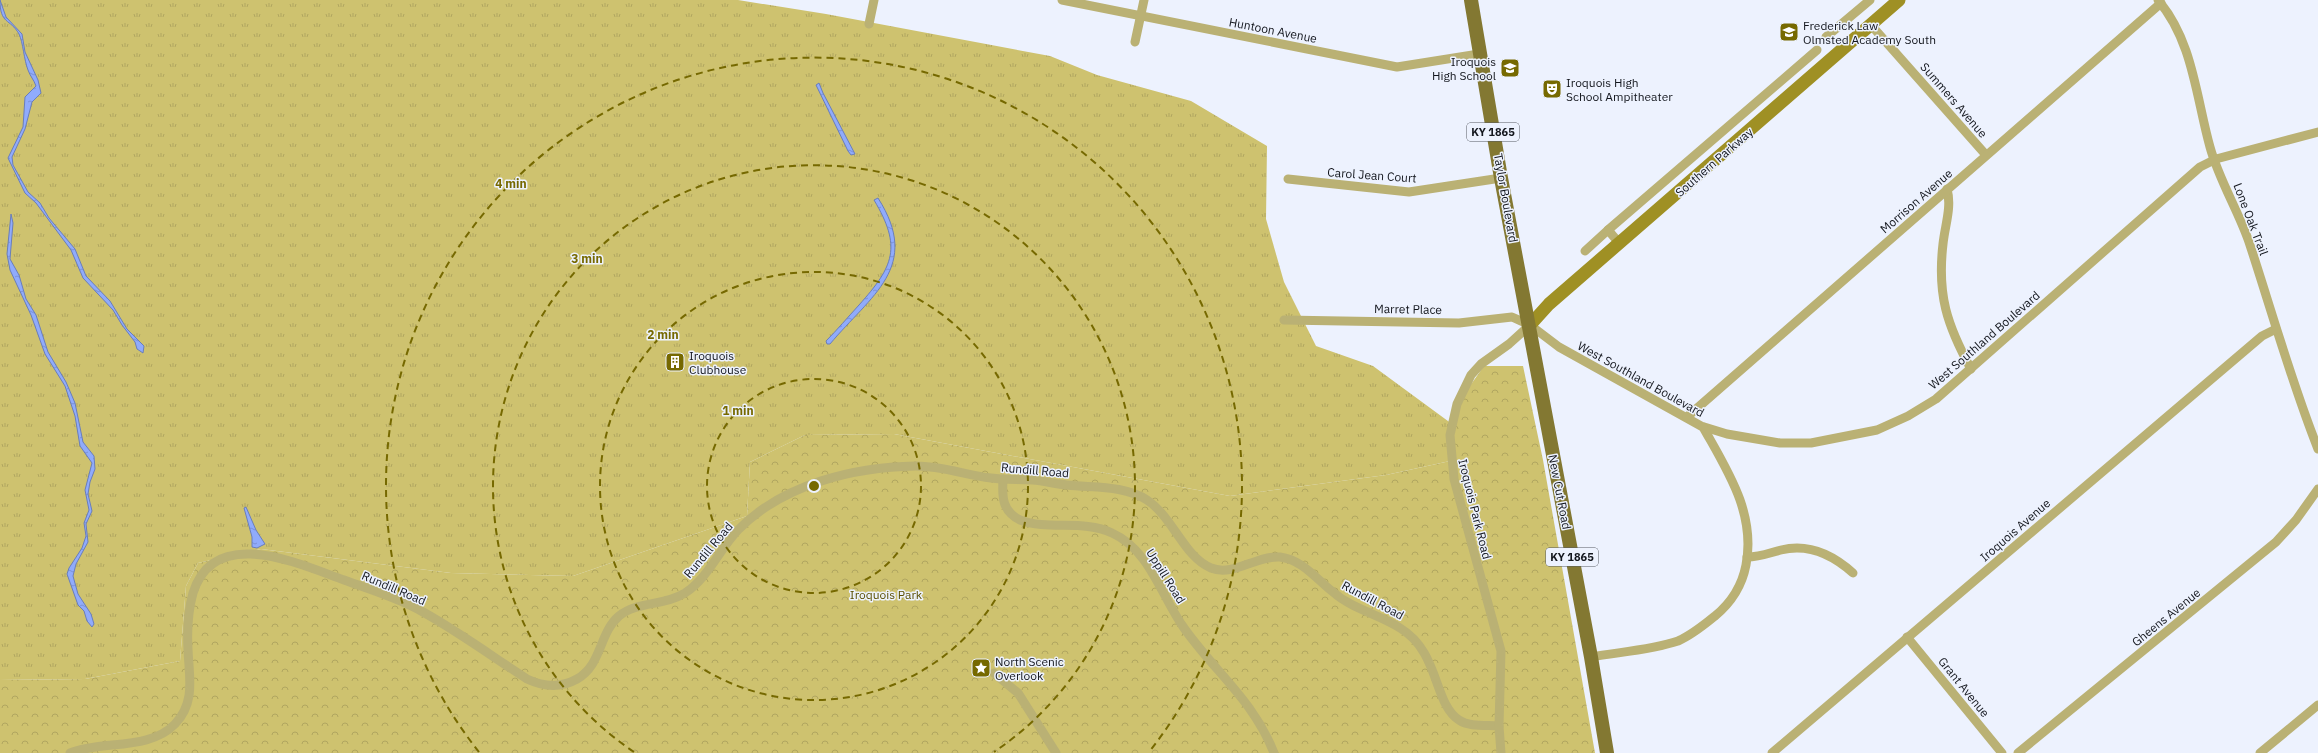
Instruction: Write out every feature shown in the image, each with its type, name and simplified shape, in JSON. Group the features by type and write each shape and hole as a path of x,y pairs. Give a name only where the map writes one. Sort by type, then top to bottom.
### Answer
{"main road":[{"name":"Taylor Boulevard","path":"1470,0 1501,178 1530,326"},
{"name":"Southern Parkway","path":"1530,326 1550,304 1899,0"},
{"name":"New Cut Road","path":"1530,326 1591,657 1607,753"}],"street":[{"path":"869,24 874,0"},
{"name":"Huntoon Avenue","path":"1062,0 1397,67 1479,54"},
{"path":"1135,42 1144,0"},
{"path":"1826,38 1870,0"},
{"name":"Morrison Avenue","path":"1687,417 2159,2"},
{"name":"Lone Oak Trail","path":"2159,2 2173,20 2180,35 2202,104 2210,148 2216,159 2248,241 2299,401 2318,449"},
{"name":"Summers Avenue","path":"1871,25 1986,155"},
{"path":"1585,251 1817,50"},
{"path":"1798,65 1810,78"},
{"name":"West Southland Boulevard","path":"1530,326 1559,347 1703,427 1727,434 1780,443 1811,444 1877,430 1908,416 1936,399 1971,369 1998,342 2195,171 2216,159 2318,132"},
{"name":"Carol Jean Court","path":"1288,179 1410,192 1501,178"},
{"path":"1947,189 1950,203 1941,268 1942,298 1955,338 1971,369"},
{"path":"1608,230 1620,244"},
{"name":"Marret Place","path":"1284,320 1459,323 1512,317 1530,326"},
{"name":"Iroquois Park Road","path":"1499,726 1501,651 1454,480 1450,435 1457,404 1471,375 1481,364 1509,344 1530,326"},
{"name":"Iroquois Avenue","path":"1772,753 2256,341 2276,329"},
{"path":"1591,657 1669,643 1697,631 1731,601 1742,578 1748,557 1749,535 1742,504 1728,472 1703,427"},
{"name":"Rundill Road","path":"70,753 93,747 154,737 168,730 184,714 191,688 188,634 193,594 203,572 214,562 224,557 241,554 276,557 387,596 424,612 527,680 543,685 557,686 576,680 592,666 610,626 621,615 638,606 672,599 686,592 696,584 738,531 760,512 791,494 842,475 892,467 937,467 1003,479 1033,480 1133,493 1158,508 1197,559 1212,568 1226,570 1273,557 1295,561 1345,601 1393,624 1410,635 1429,660 1448,707 1458,720 1473,725 1499,726"},
{"name":"Uppill Road","path":"1003,479 1004,505 1010,514 1020,520 1104,529 1132,546 1146,563 1184,629 1251,709 1262,725 1274,753"},
{"name":"Gheens Avenue","path":"2018,753 2276,542 2296,520 2318,489"},
{"path":"1748,557 1761,557 1796,548 1805,548 1832,557 1853,574"},
{"name":"Grant Avenue","path":"1907,637 2002,753"},
{"path":"994,673 1018,693 1056,753"},
{"path":"2260,753 2318,705"},
{"path":"1499,726 1501,753"}],"green space":[{"path":"0,0 738,0 826,14 1050,56 1097,75 1191,101 1267,146 1266,219 1284,282 1316,346 1373,366 1452,424 1450,461 1386,475 1230,496 894,434 805,435 750,462 747,516 573,576 451,573 261,549 198,563 186,586 180,661 85,679 0,680"},
{"name":"Iroquois Park","path":"1484,366 1523,366 1543,460 1595,753 0,753 0,680 85,679 180,661 186,586 198,563 261,549 451,573 573,576 747,516 750,462 805,435 894,434 1230,496 1386,475 1450,461 1457,404"}],"water":[{"path":"0,0 6,17 22,34 25,52 38,80 41,93 32,102 25,129 12,157 13,165 28,192 40,203 49,218 75,249 86,276 110,301 127,329 144,346 143,353 137,349 135,342 113,310 83,278 71,250 36,203 25,193 8,158 23,127 25,97 36,86 27,66 19,34 16,29 4,18 0,8"},
{"path":"819,83 855,154 851,155 848,151 816,85"},
{"path":"878,198 890,222 895,243 893,262 886,278 875,294 830,344 827,344 826,341 871,291 887,267 891,244 883,216 874,200"},
{"path":"11,214 13,223 10,259 19,275 26,299 36,315 48,352 66,382 75,403 83,442 94,456 95,469 90,482 88,494 92,511 86,524 88,542 76,564 73,576 78,594 91,614 94,624 92,627 87,621 84,611 78,605 67,574 69,568 82,548 86,536 84,523 89,510 85,490 92,463 80,446 75,416 65,386 45,354 31,315 10,270 7,254"},
{"path":"246,507 256,530 265,544 257,548 252,547 252,537 244,508"}],"place":[{"name":"Frederick Law Olmsted Academy South","path":"1789,32"},
{"name":"Iroquois High School","path":"1510,68"},
{"name":"Iroquois High School Ampitheater","path":"1552,89"},
{"name":"Iroquois Clubhouse","path":"675,362"},
{"name":"North Scenic Overlook","path":"981,668"}]}
